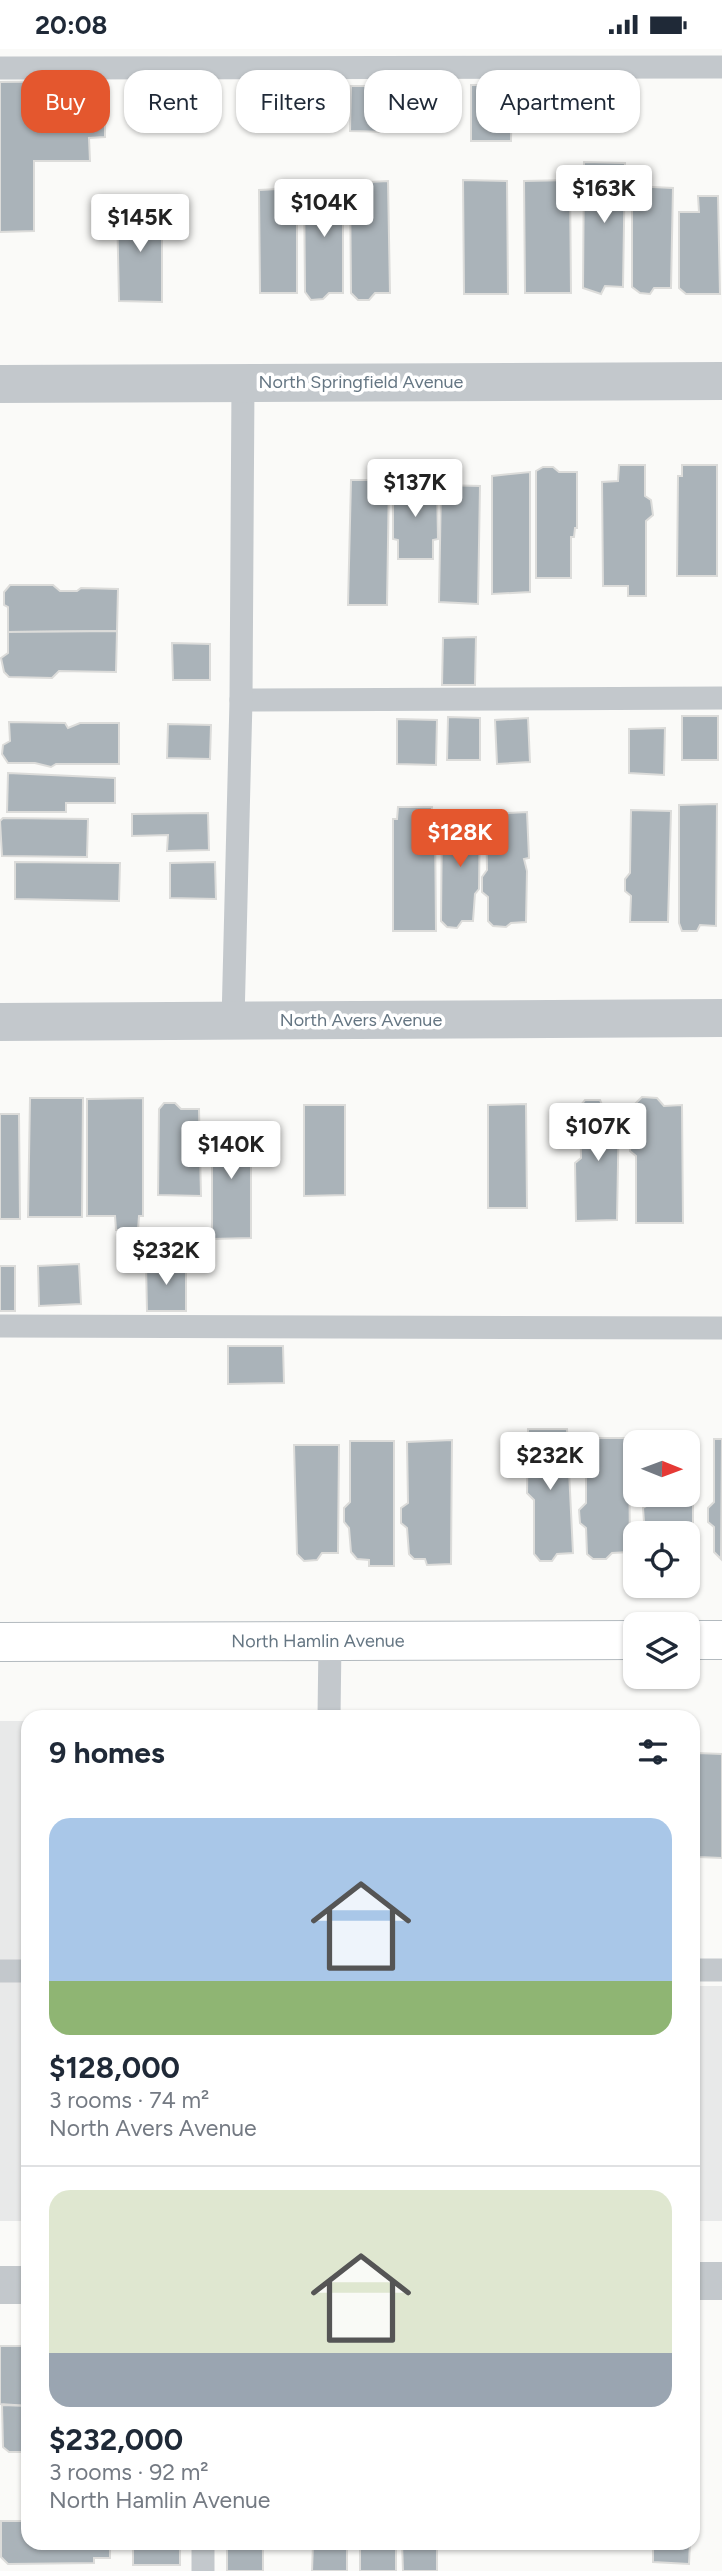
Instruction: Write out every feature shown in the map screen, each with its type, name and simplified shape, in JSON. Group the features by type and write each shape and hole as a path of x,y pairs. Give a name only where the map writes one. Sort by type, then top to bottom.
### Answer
{"street":[{"name":"North Springfield Avenue","path":"0,384 722,381"},
{"name":"North Avers Avenue","path":"0,1022 722,1018"},
{"name":"North Hamlin Avenue","path":"0,1642 623,1640"},
{"path":"700,1640 722,1640"},
{"path":"700,2281 722,2281"},
{"path":"0,2285 21,2285"}],"lane":[{"path":"0,68 722,67"},
{"path":"233,1021 241,700 243,383"},
{"path":"241,700 722,698"},
{"path":"0,1326 722,1328"},
{"path":"329,1710 330,1641"},
{"path":"700,1970 722,1970"},
{"path":"0,1971 21,1971"},
{"path":"203,2550 203,2571"}],"shaded area":[{"path":"0,1721 21,1721 21,2221 0,2221"},
{"path":"700,1986 722,1986 722,2221 700,2221"}],"building":[{"path":"0,82 21,82 21,133 105,133 105,137 89,138 90,161 34,161 34,231 0,232"},
{"path":"471,85 476,85 476,133 511,133 511,141 471,141"},
{"path":"351,86 364,86 364,131 350,131"},
{"path":"584,162 625,163 623,287 605,286 601,294 583,288"},
{"path":"463,180 507,181 508,294 464,294"},
{"path":"570,180 571,293 525,293 524,181"},
{"path":"388,181 390,293 375,293 369,300 358,300 351,293 350,183"},
{"path":"304,182 343,182 343,293 329,293 323,299 311,300 305,292"},
{"path":"632,186 673,188 671,288 654,288 650,294 640,293 632,287"},
{"path":"297,188 297,293 260,293 259,190"},
{"path":"698,196 718,196 720,294 686,294 679,288 679,212 699,212"},
{"path":"117,208 162,208 162,302 119,301"},
{"path":"619,465 645,465 645,496 651,500 653,515 646,521 646,596 628,596 628,586 603,586 602,482 618,481"},
{"path":"682,465 717,465 717,576 677,576 678,476 682,476"},
{"path":"543,467 553,467 559,472 577,472 577,528 574,537 571,537 571,578 536,578 536,471"},
{"path":"530,472 530,592 492,594 492,476"},
{"path":"351,480 389,480 387,605 348,605"},
{"path":"393,482 437,483 438,539 433,540 433,559 398,559 398,540 393,539"},
{"path":"441,485 480,486 478,604 439,602"},
{"path":"10,585 53,585 60,591 77,591 81,588 118,589 117,631 8,632 8,607 4,605 4,592"},
{"path":"117,631 116,672 59,671 52,678 9,677 4,672 1,658 8,653 8,632"},
{"path":"476,637 475,685 442,685 443,638"},
{"path":"172,643 210,644 210,680 173,680"},
{"path":"682,716 718,716 718,760 682,760"},
{"path":"448,717 480,718 480,760 447,760"},
{"path":"528,718 530,762 497,764 495,720"},
{"path":"397,719 437,720 436,765 397,764"},
{"path":"9,722 65,723 68,728 80,723 119,723 119,764 56,764 51,767 35,763 8,763 2,754 3,745 10,741"},
{"path":"168,724 211,725 210,759 167,758"},
{"path":"665,728 664,775 629,773 629,729"},
{"path":"8,773 115,778 115,803 66,803 66,812 7,812"},
{"path":"717,804 716,926 700,925 697,931 682,931 679,923 679,805"},
{"path":"398,807 432,807 431,820 435,821 436,931 393,931 393,819 397,819"},
{"path":"631,810 671,811 668,922 630,922 631,896 625,891 625,879 630,873"},
{"path":"527,812 529,858 524,859 527,871 526,922 511,923 506,927 493,926 488,921 488,897 482,892 482,877 487,870 486,814"},
{"path":"208,813 209,850 167,851 168,835 132,836 132,814"},
{"path":"442,817 480,817 479,889 475,894 473,921 462,921 457,928 447,927 441,921"},
{"path":"3,818 88,819 87,857 2,856 0,821"},
{"path":"15,862 120,863 119,901 15,899"},
{"path":"215,862 216,899 170,898 170,863"},
{"path":"642,1097 657,1098 664,1106 682,1105 683,1223 636,1223 636,1156 630,1151 631,1136 636,1131 635,1104"},
{"path":"30,1098 83,1098 82,1217 28,1217"},
{"path":"143,1098 143,1216 139,1216 138,1230 116,1230 115,1216 87,1216 87,1099"},
{"path":"585,1100 600,1100 603,1107 619,1107 617,1220 576,1221 575,1163 581,1158 580,1106"},
{"path":"164,1103 175,1103 181,1109 199,1109 201,1196 158,1195 159,1109"},
{"path":"526,1104 527,1208 488,1208 488,1105"},
{"path":"304,1105 345,1105 345,1195 304,1196"},
{"path":"0,1114 19,1114 20,1219 0,1219"},
{"path":"212,1123 251,1123 251,1238 212,1239"},
{"path":"186,1263 186,1311 147,1311 146,1264"},
{"path":"79,1264 81,1304 39,1306 38,1266"},
{"path":"0,1266 15,1266 15,1311 0,1311"},
{"path":"228,1346 283,1346 284,1383 228,1384"},
{"path":"528,1429 567,1429 573,1553 557,1554 552,1561 540,1561 534,1554 534,1500 527,1493"},
{"path":"586,1438 623,1438 623,1507 630,1507 630,1521 623,1521 623,1552 612,1553 606,1559 593,1559 587,1554 586,1528 580,1523 579,1510 586,1503"},
{"path":"714,1439 722,1439 721,1559 714,1552 714,1527 708,1522 708,1508 714,1502"},
{"path":"452,1440 451,1564 427,1565 425,1559 414,1559 409,1554 407,1528 401,1523 401,1508 408,1503 407,1442"},
{"path":"350,1441 394,1441 394,1566 369,1566 369,1560 357,1559 351,1552 349,1528 344,1522 344,1508 350,1502"},
{"path":"294,1445 339,1445 338,1553 322,1553 317,1560 304,1561 297,1554"},
{"path":"693,1507 693,1521 644,1521 643,1508"},
{"path":"700,1753 722,1754 722,1858 700,1857"},
{"path":"0,2346 21,2346 21,2406 0,2404"},
{"path":"2,2405 21,2406 21,2452 9,2452 3,2447"},
{"path":"1,2521 21,2521 21,2550 110,2550 110,2558 94,2558 94,2563 8,2564 1,2557"},
{"path":"133,2550 180,2550 180,2565 133,2565"},
{"path":"227,2550 263,2550 263,2571 227,2571"},
{"path":"313,2550 347,2550 347,2571 312,2571"},
{"path":"360,2550 396,2550 396,2571 360,2571"},
{"path":"402,2550 437,2550 437,2571 403,2571"},
{"path":"653,2550 690,2550 689,2564 653,2562"}]}
